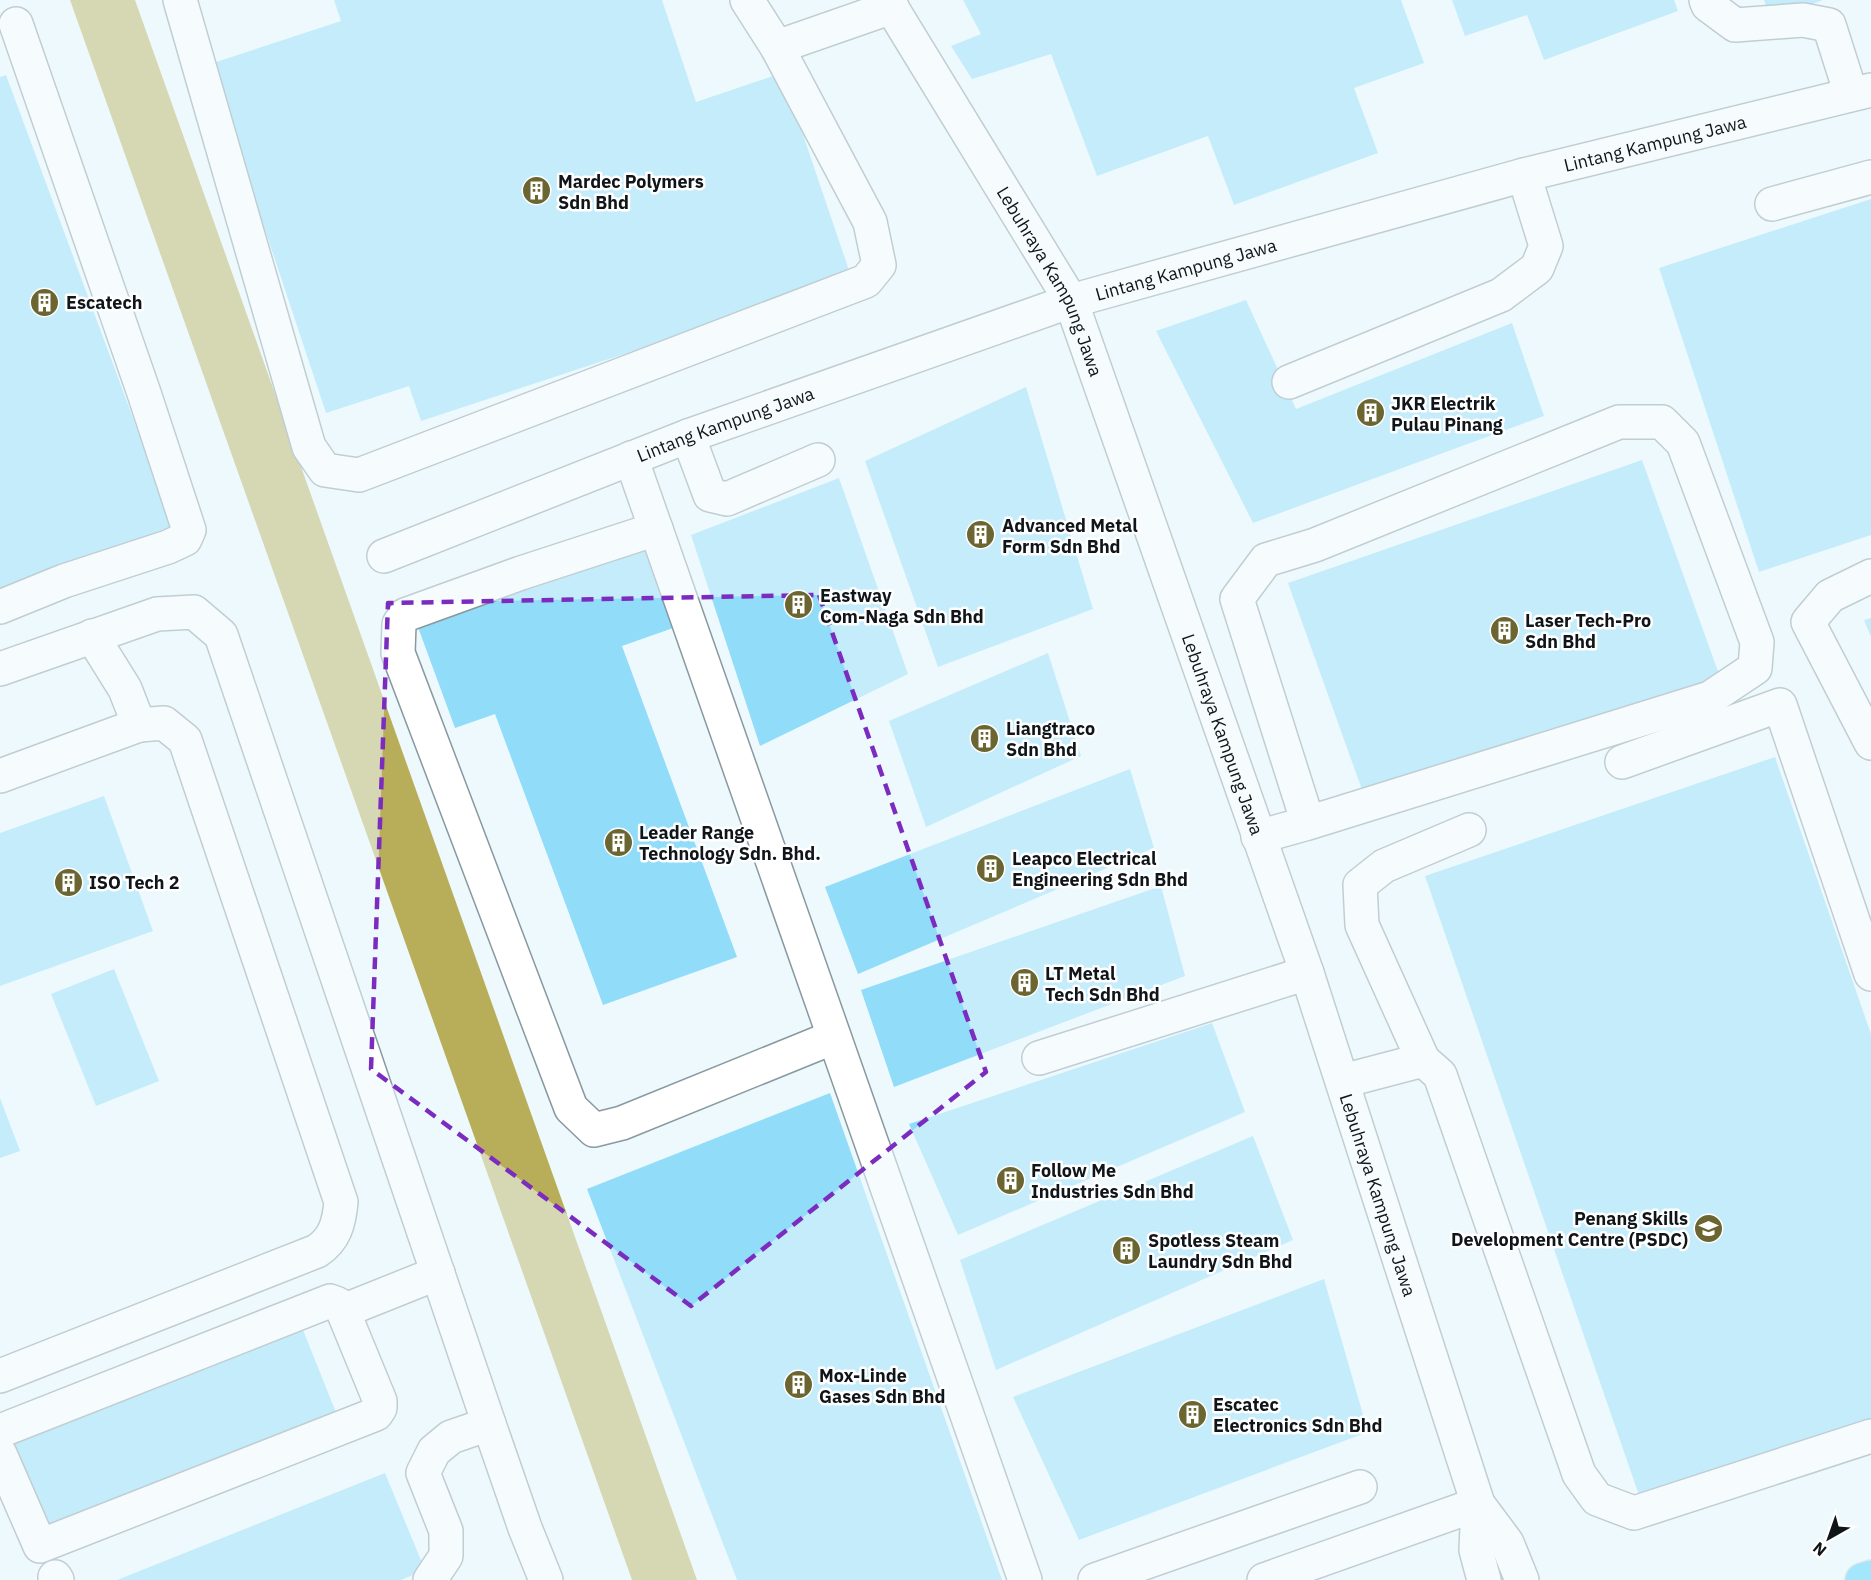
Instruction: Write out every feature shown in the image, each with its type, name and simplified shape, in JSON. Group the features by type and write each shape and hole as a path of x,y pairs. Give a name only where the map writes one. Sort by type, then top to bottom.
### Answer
{"highway":[{"path":"1862,1580 1871,1577"}],"street":[{"path":"180,0 309,447 325,470 359,475 866,280 879,266 870,222 777,47 747,0"},
{"path":"1706,0 1735,25 1803,21 1829,25 1861,92"},
{"path":"777,47 889,4"},
{"name":"Lebuhraya Kampung Jawa","path":"889,4 1071,301 1307,974 1478,1504 1508,1543 1522,1580"},
{"path":"0,607 64,581 168,547 185,539 189,530 148,404 16,24"},
{"name":"Lintang Kampung Jawa","path":"384,555 688,436 1071,301 1524,175 1861,92"},
{"path":"1289,382 1501,295 1537,268 1546,246 1524,175"},
{"path":"1772,204 1871,177"},
{"path":"1258,837 1308,823 1710,698 1755,668 1756,642 1683,443 1662,422 1619,422 1315,544 1266,560 1237,599 1308,823"},
{"path":"688,436 710,495 727,500 818,460"},
{"path":"631,458 1025,1580"},
{"path":"656,529 521,573 405,615 399,624 398,652 571,1108 594,1130 622,1123 834,1037"},
{"path":"1871,576 1830,596 1808,622 1871,743"},
{"path":"0,669 157,614 194,612 221,635 489,1424 542,1571"},
{"path":"92,636 125,689 139,725"},
{"path":"1622,762 1780,705 1871,974"},
{"path":"0,776 139,725 164,723 185,740 341,1202 339,1222 328,1244 317,1251 0,1376"},
{"path":"1469,830 1384,866 1360,885 1362,925 1423,1060 1440,1075 1579,1474 1597,1499 1634,1513 1871,1436"},
{"path":"1039,1058 1307,974"},
{"path":"1343,1081 1423,1060"},
{"path":"343,1311 438,1274"},
{"path":"0,1431 330,1301 338,1304 343,1311 380,1401 380,1408 376,1414 40,1546 0,1454"},
{"path":"430,1580 446,1556 446,1531 423,1473 434,1451 451,1437 489,1424"},
{"path":"1095,1580 1360,1487"},
{"path":"1264,1580 1478,1504"},
{"name":"Lebuhraya Kampung Jawa","path":"1478,1504 1476,1550 1484,1580"}],"highlighted area":[{"path":"819,595 986,1072 691,1306 371,1069 388,603"}],"shaded area":[{"path":"70,0 135,0 697,1580 632,1580"}],"building":[{"name":"Mardec Polymers Sdn Bhd","path":"334,0 662,0 696,102 782,73 852,279 421,421 409,386 326,413 210,64 341,21"},
{"path":"963,0 1401,0 1424,63 1354,88 1378,153 1234,205 1208,136 1097,176 1051,54 972,79 951,46 981,34"},
{"path":"1452,0 1674,0 1678,11 1544,60 1527,15 1465,36"},
{"path":"1764,0 1823,0 1771,20"},
{"name":"Escatech","path":"6,75 173,526 0,590 0,77"},
{"path":"1871,199 1871,535 1759,572 1659,268"},
{"name":"JKR Electrik Pulau Pinang","path":"1246,300 1296,409 1512,323 1544,416 1253,523 1156,331"},
{"name":"Advanced Metal Form Sdn Bhd","path":"1026,387 1093,609 938,667 865,461"},
{"name":"Laser Tech-Pro Sdn Bhd","path":"1642,460 1720,677 1366,801 1288,583"},
{"name":"Eastway Com-Naga Sdn Bhd","path":"839,478 908,674 760,746 691,535"},
{"name":"Leader Range Technology Sdn. Bhd.","path":"640,537 673,628 622,646 737,957 603,1005 495,714 455,728 415,619"},
{"path":"1871,618 1871,637 1864,620"},
{"name":"Liangtraco Sdn Bhd","path":"1048,653 1081,756 926,827 889,721"},
{"name":"Penang Skills Development Centre (PSDC)","path":"1775,757 1871,1034 1871,1423 1641,1501 1425,876"},
{"name":"Leapco Electrical Engineering Sdn Bhd","path":"1130,769 1154,848 858,974 825,887"},
{"name":"ISO Tech 2","path":"104,796 153,931 0,986 0,833"},
{"name":"LT Metal Tech Sdn Bhd","path":"1161,886 1185,976 894,1087 861,990"},
{"path":"114,969 159,1081 96,1106 51,994"},
{"name":"Follow Me Industries Sdn Bhd","path":"1212,1023 1245,1112 958,1235 909,1124"},
{"name":"Mox-Linde Gases Sdn Bhd","path":"830,1093 1002,1580 737,1580 587,1189"},
{"path":"0,1098 20,1151 0,1158"},
{"name":"Spotless Steam Laundry Sdn Bhd","path":"1253,1136 1293,1240 996,1370 960,1260"},
{"name":"Escatec Electronics Sdn Bhd","path":"1324,1279 1368,1432 1079,1540 1013,1397"},
{"path":"299,1320 339,1420 49,1536 9,1436"},
{"path":"385,1473 425,1570 401,1580 117,1580"}],"place":[{"name":"Mardec Polymers Sdn Bhd","path":"537,191"},
{"name":"Escatech","path":"45,302"},
{"name":"JKR Electrik Pulau Pinang","path":"1370,413"},
{"name":"Advanced Metal Form Sdn Bhd","path":"981,535"},
{"name":"Eastway Com-Naga Sdn Bhd","path":"799,605"},
{"name":"Laser Tech-Pro Sdn Bhd","path":"1504,630"},
{"name":"Liangtraco Sdn Bhd","path":"985,738"},
{"name":"Leader Range Technology Sdn. Bhd.","path":"618,842"},
{"name":"Leapco Electrical Engineering Sdn Bhd","path":"991,868"},
{"name":"ISO Tech 2","path":"68,882"},
{"name":"LT Metal Tech Sdn Bhd","path":"1024,983"},
{"name":"Follow Me Industries Sdn Bhd","path":"1010,1180"},
{"name":"Penang Skills Development Centre (PSDC)","path":"1709,1228"},
{"name":"Spotless Steam Laundry Sdn Bhd","path":"1127,1250"},
{"name":"Mox-Linde Gases Sdn Bhd","path":"798,1385"},
{"name":"Escatec Electronics Sdn Bhd","path":"1192,1414"}]}
